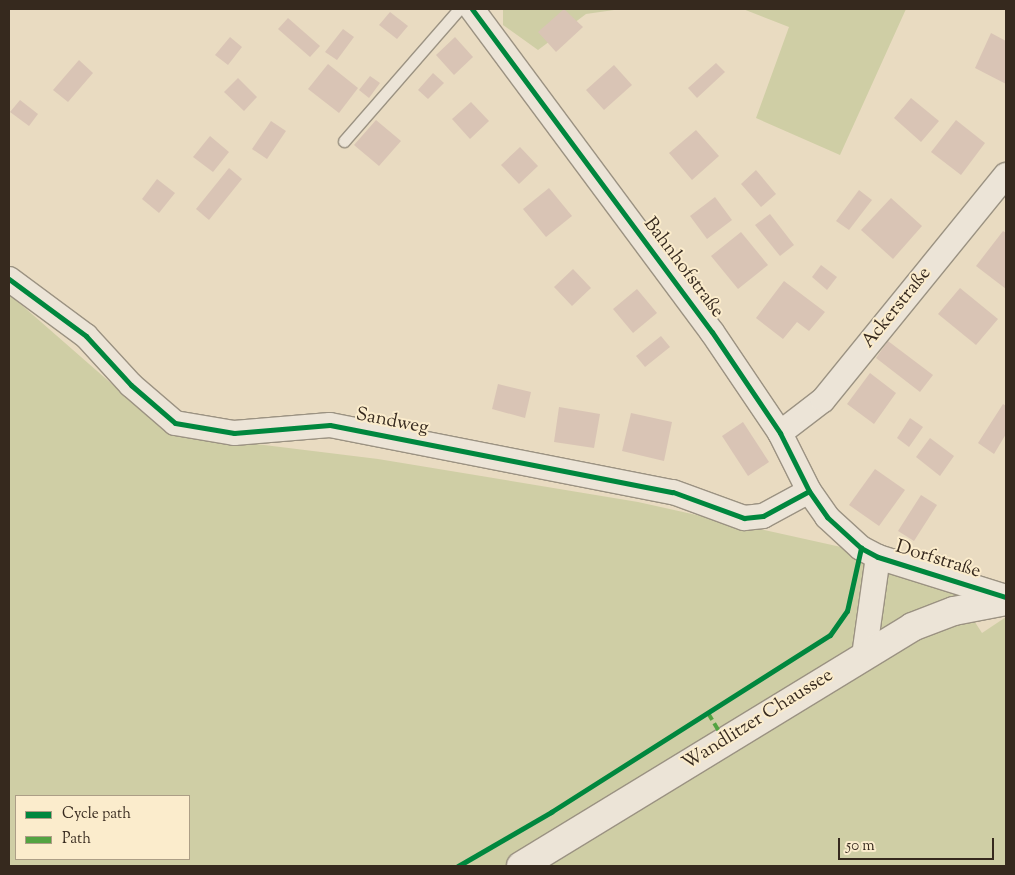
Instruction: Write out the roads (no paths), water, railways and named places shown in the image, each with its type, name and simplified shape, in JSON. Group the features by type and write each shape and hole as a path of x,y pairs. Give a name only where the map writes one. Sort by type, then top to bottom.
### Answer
{"street":[{"name":"Bahnhofstraße","path":"472,9 706,324 780,433 809,491 827,517 870,552"},
{"name":"Ackerstraße","path":"780,433 823,400 1006,174"},
{"name":"Sandweg","path":"9,279 86,336 131,385 175,423 234,433 330,425 672,492 744,518 763,516 809,491"},
{"name":"Dorfstraße","path":"864,656 870,552 1006,597"},
{"name":"Wandlitzer Chaussee","path":"521,866 912,627 954,611 1006,601"}],"lane":[{"path":"344,142 459,9"}]}
